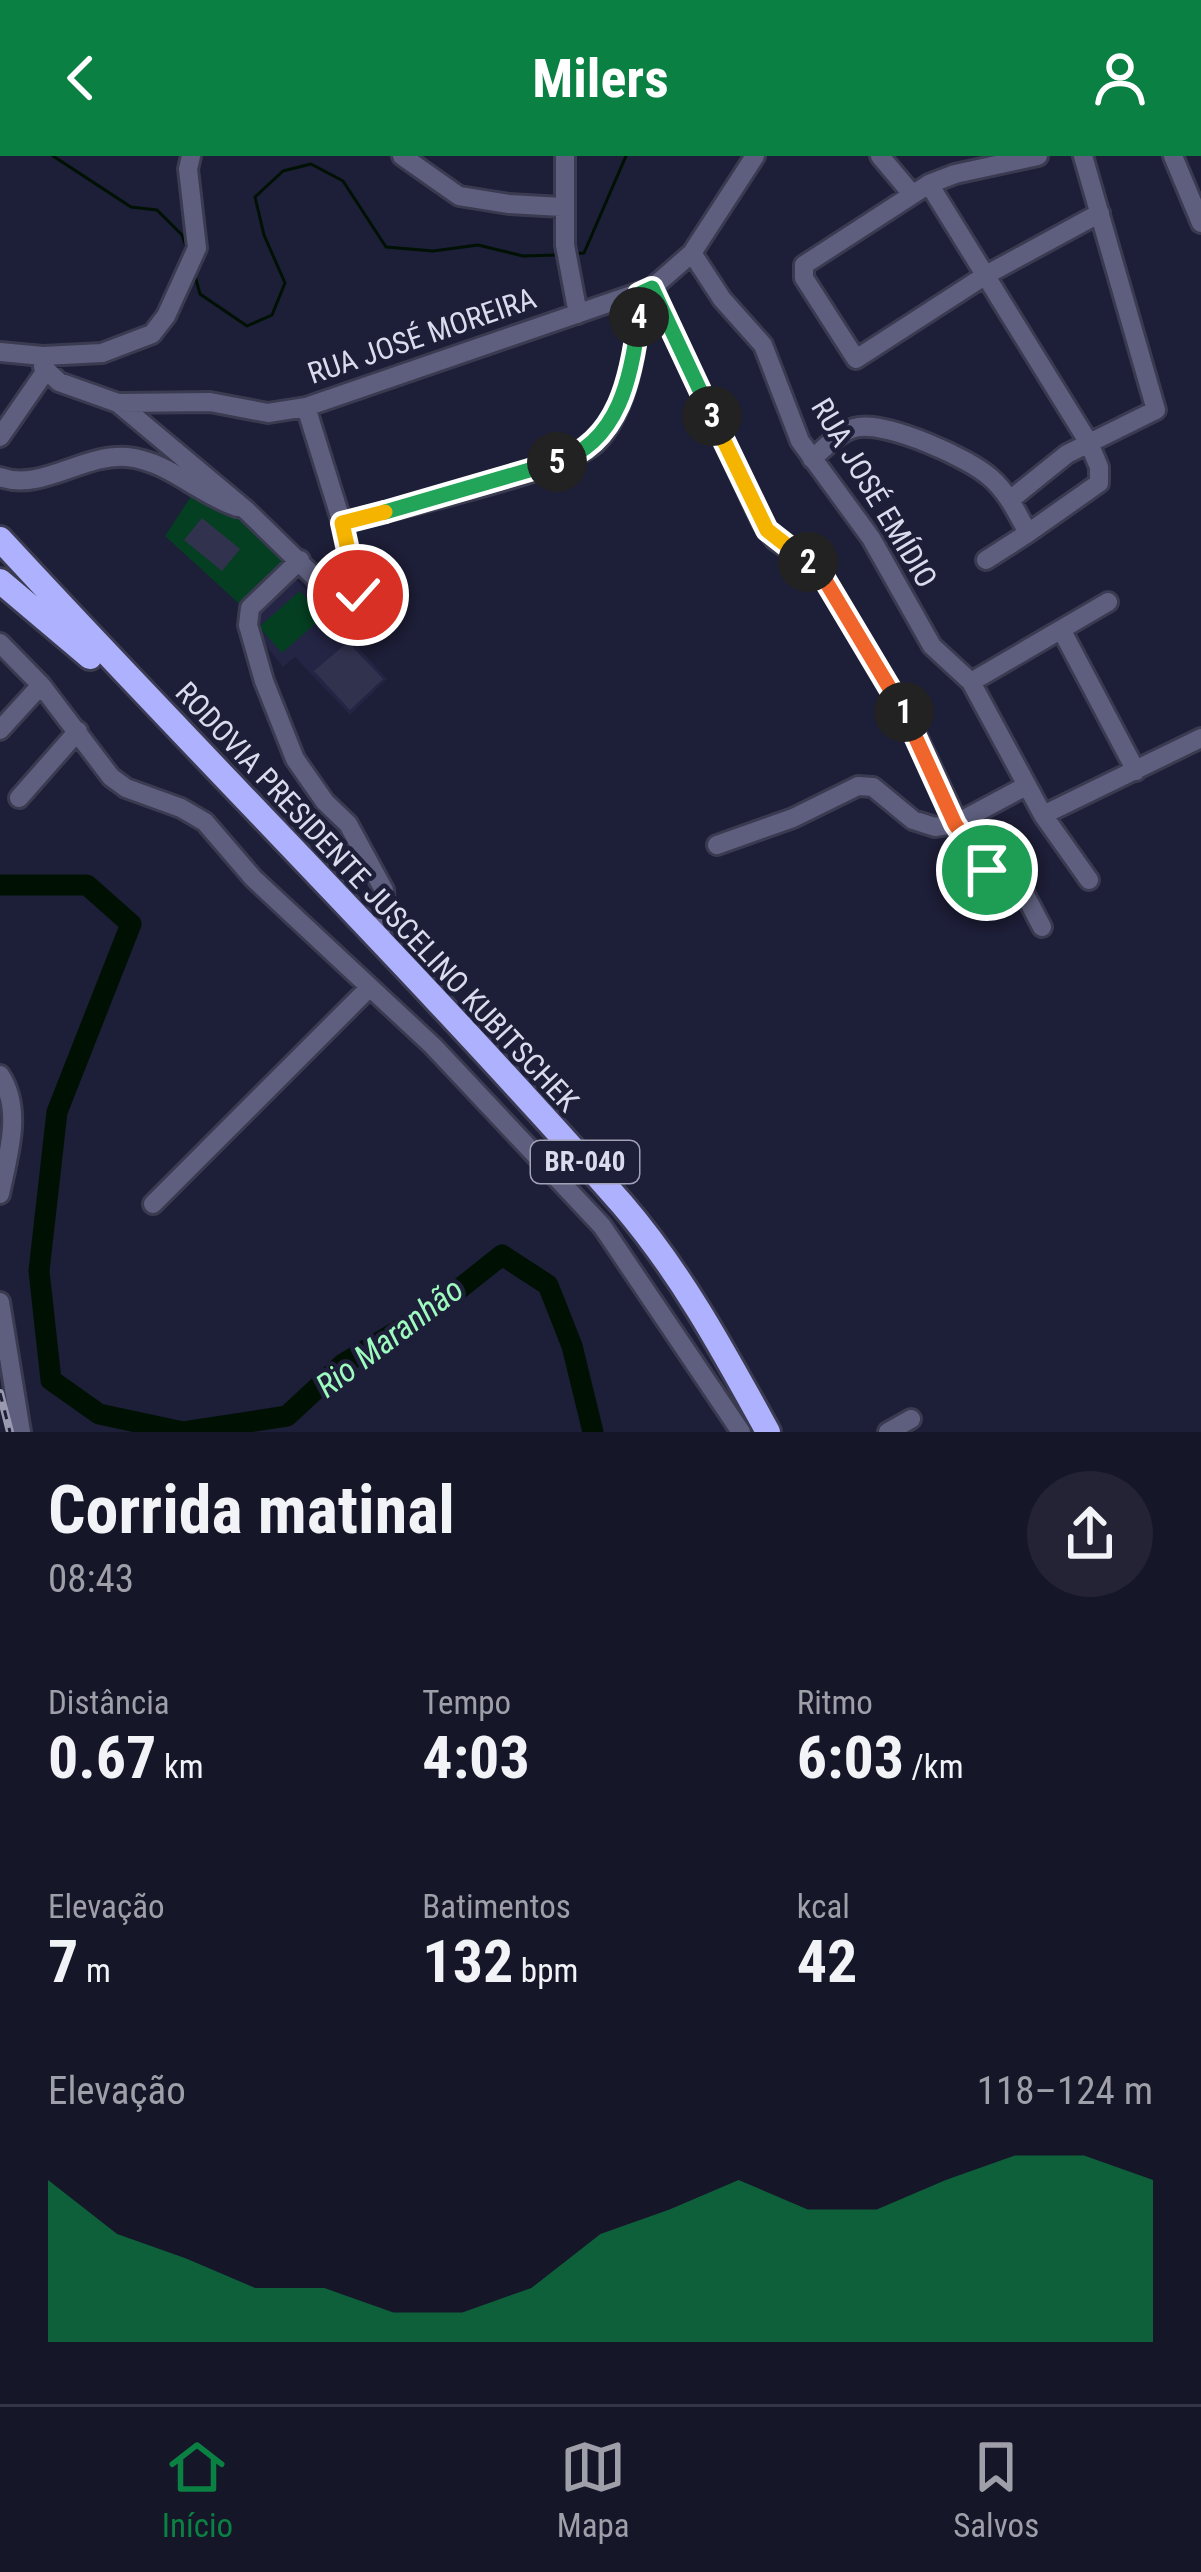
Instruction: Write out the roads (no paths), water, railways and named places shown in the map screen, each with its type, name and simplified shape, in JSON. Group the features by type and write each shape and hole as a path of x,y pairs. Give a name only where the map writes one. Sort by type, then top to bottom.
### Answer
{"highway":[{"name":"RODOVIA PRESIDENTE JUSCELINO KUBITSCHEK","path":"0,539 379,939 641,1226 705,1317 767,1432"},
{"path":"0,581 86,654 126,674"}],"street":[{"path":"0,352 44,364 102,352 152,334 166,316 197,248 188,169 191,156"},
{"path":"402,156 423,163 459,196 562,206"},
{"path":"565,156 565,245 578,314"},
{"name":"RUA JOSÉ MOREIRA","path":"44,364 59,382 118,403 210,402 268,412 306,407 646,291 692,254 755,156"},
{"path":"880,156 921,189 986,274 1099,467 1099,483 986,560"},
{"path":"1038,156 955,174 921,189 810,260 802,270 805,278 856,359 986,274 1100,213"},
{"path":"1010,500 1052,465 1150,416 1157,406 1083,156"},
{"path":"1173,156 1201,223"},
{"name":"RUA JOSÉ EMÍDIO","path":"692,254 763,345 796,434 871,538 932,646 971,682 1043,815 1089,880"},
{"path":"342,523 565,460 594,445 610,422 625,383 646,291"},
{"path":"646,291 762,522 775,540 825,580 915,732 955,824 993,876 1022,889 1042,927"},
{"path":"0,437 44,364"},
{"path":"118,403 248,511 342,603 355,605 357,586 342,523 306,407"},
{"path":"812,459 847,431 877,429 963,459 987,474 1010,500 1028,533"},
{"path":"0,477 18,482 91,461 127,457 162,467 201,493 248,511"},
{"path":"300,560 250,608 248,625 295,759 325,802 348,824 382,885 386,902 379,939"},
{"path":"971,682 1108,602"},
{"path":"1062,631 1136,771"},
{"path":"0,643 40,685 116,782 205,822 253,878 433,1046 602,1226 740,1432"},
{"path":"0,730 40,685"},
{"path":"19,798 78,731"},
{"path":"1043,815 1201,737"},
{"path":"717,845 793,818 863,785 875,788 920,824 955,824 1026,785"},
{"path":"153,1204 370,987"},
{"path":"0,1075 11,1100 13,1123 0,1194"},
{"path":"0,1302 21,1432"},
{"path":"888,1432 911,1419"}],"waterway":[{"path":"53,156 131,207 157,210 182,235 187,249"},
{"path":"572,254 584,253 626,156"},
{"path":"195,276 200,294 247,326 272,315 285,283 264,235 255,197 283,171 311,164 343,181 386,247 433,251 478,245 523,256 556,255"},
{"name":"Rio Maranhão","path":"0,885 87,885 131,924 57,1112 39,1271 51,1380 99,1414 183,1432 287,1416 343,1364 434,1309 502,1255 548,1285 572,1346 593,1432"}],"railway":[{"path":"0,1393 10,1432"}]}
